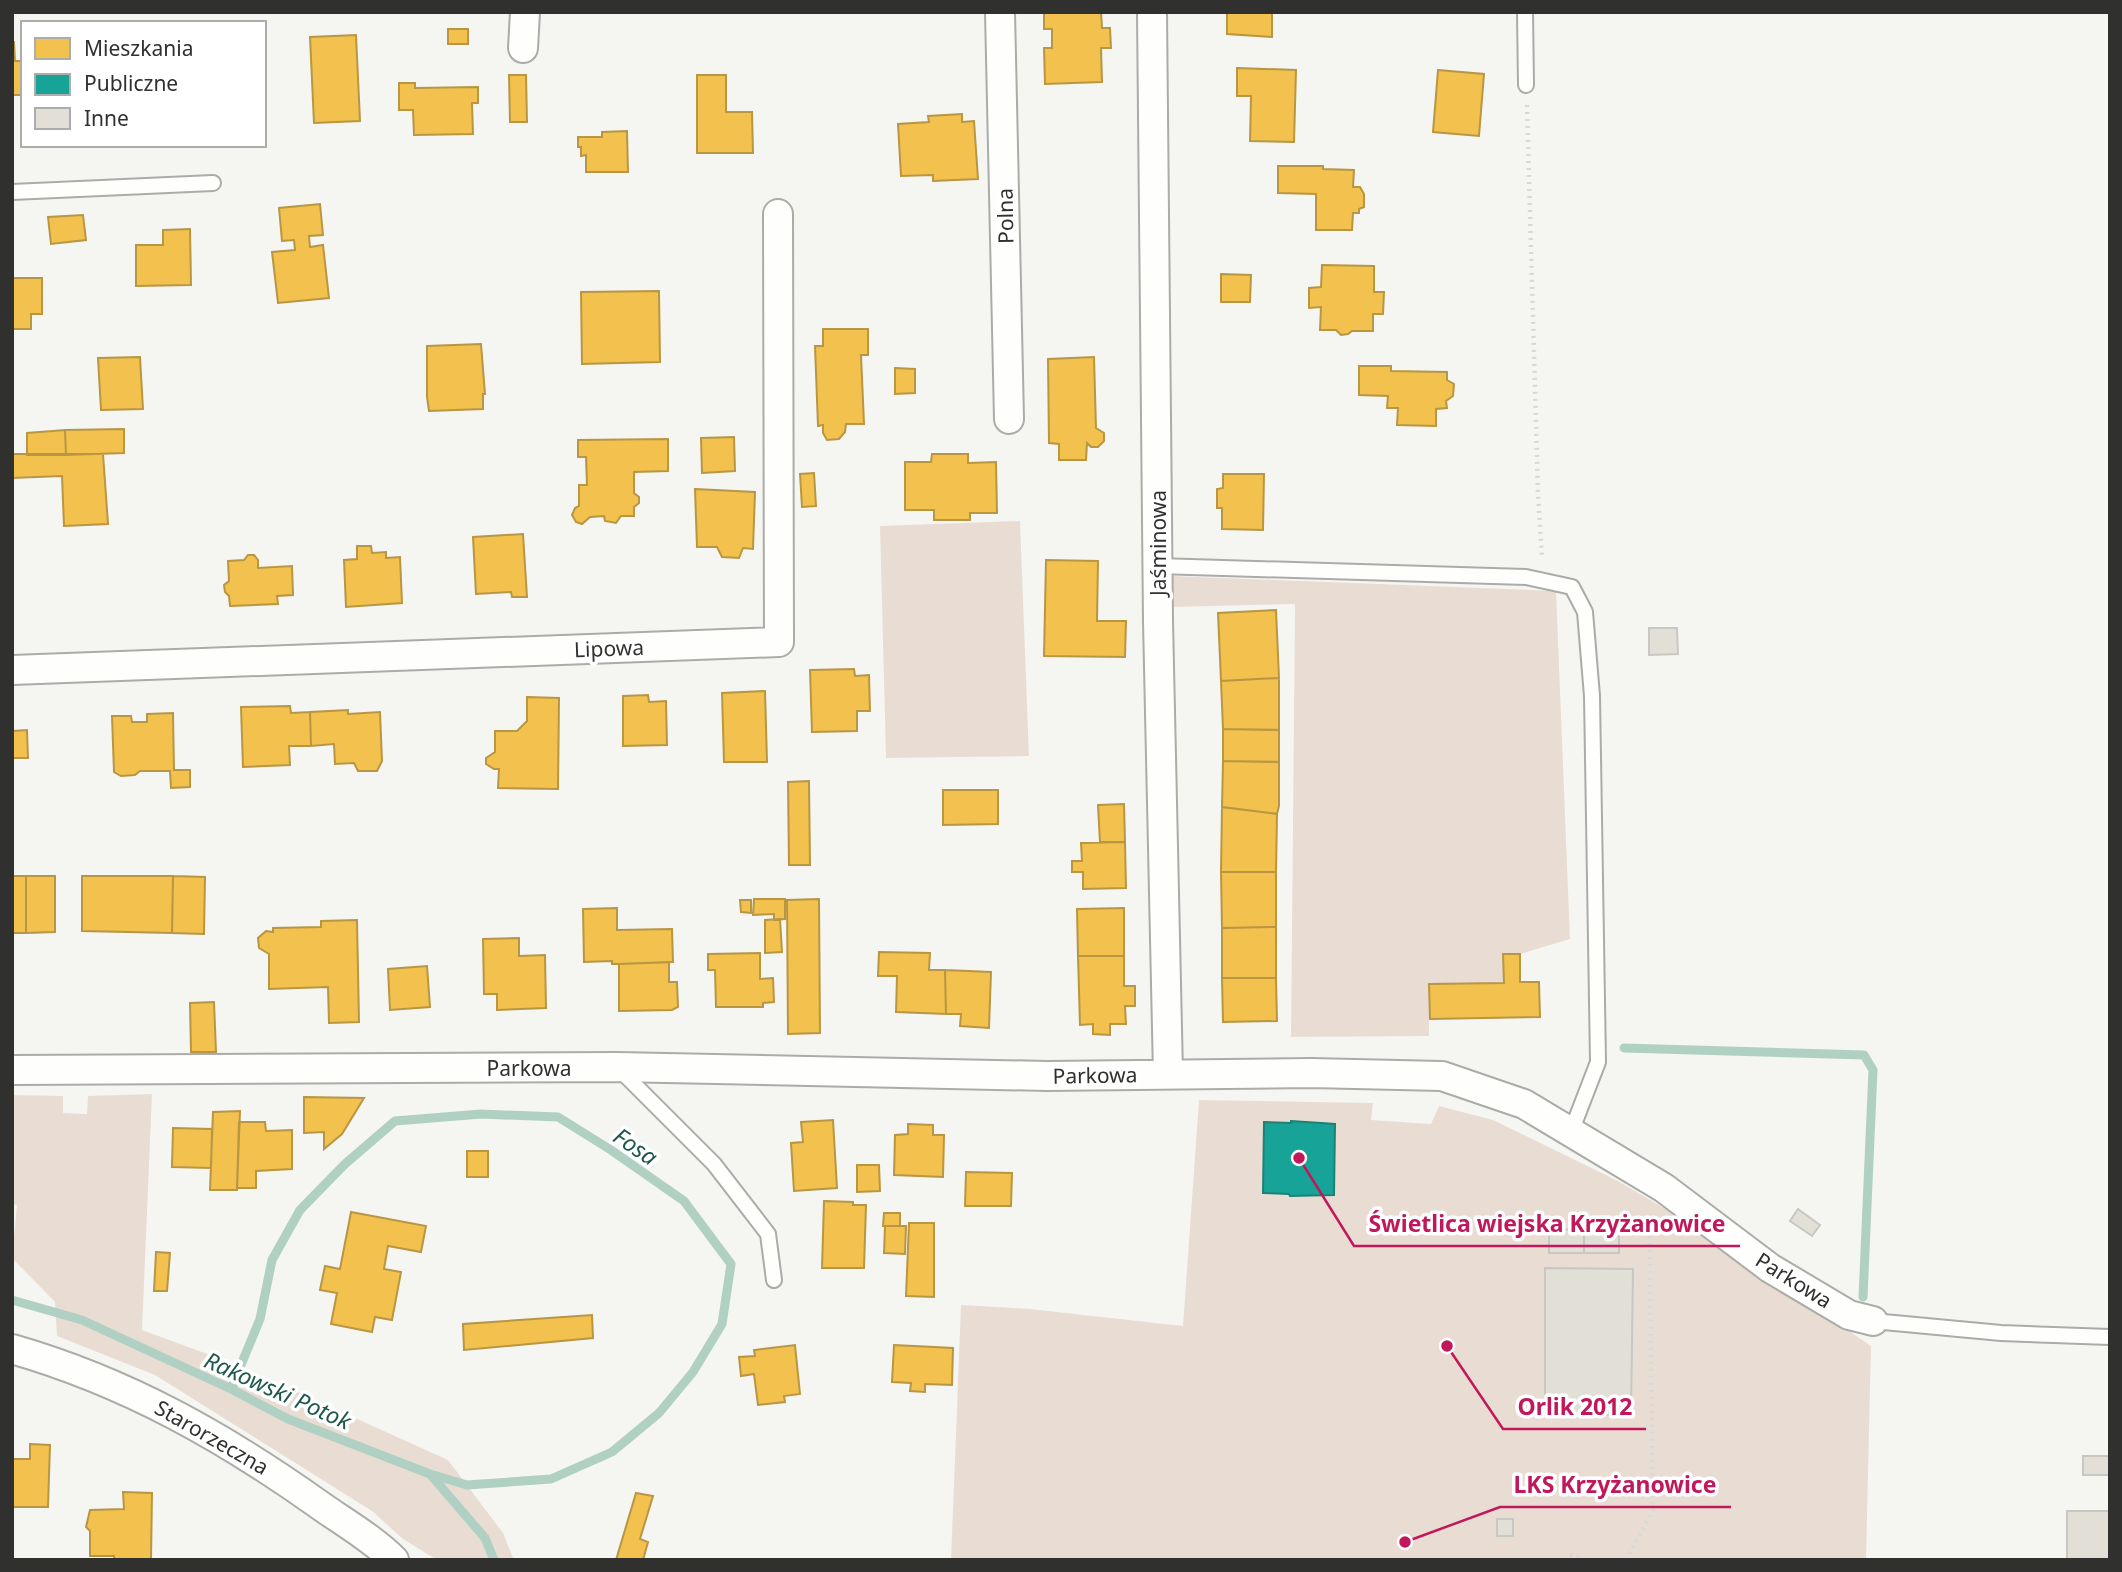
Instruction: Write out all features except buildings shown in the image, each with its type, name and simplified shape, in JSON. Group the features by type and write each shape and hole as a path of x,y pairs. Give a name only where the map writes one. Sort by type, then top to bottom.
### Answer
{"street":[{"path":"523,48 524,12"},
{"name":"Polna","path":"1000,12 1009,419"},
{"name":"Jaśminowa","path":"1152,12 1158,566 1168,1074"},
{"name":"Lipowa","path":"12,670 779,642 778,214"},
{"name":"Parkowa","path":"12,1070 617,1067 1047,1076 1311,1073 1442,1076 1524,1104 1651,1180 1770,1268 1849,1315 1873,1321"},
{"name":"Starorzeczna","path":"12,1349 58,1363 151,1401 193,1423 291,1484 394,1560"}],"lane":[{"path":"1525,12 1526,85"},
{"path":"12,192 213,183"},
{"path":"1158,566 1526,577 1572,587 1585,612 1592,696 1598,1062 1571,1132"},
{"path":"617,1067 714,1164 768,1234 774,1280"},
{"name":"Parkowa","path":"1873,1321 2001,1333 2110,1337"}],"path":[{"path":"1526,85 1543,580"},
{"path":"1626,1560 1653,1510 1648,1192 1651,1180"},
{"path":"1570,1555 1585,1560"}],"shaded area":[{"path":"1020,521 1029,756 886,758 880,526"},
{"path":"1173,576 1556,591 1570,939 1520,954 1504,955 1504,983 1429,984 1429,1036 1291,1037 1295,604 1173,607"},
{"path":"152,1094 142,1330 240,1366 448,1460 503,1533 514,1560 437,1560 403,1539 372,1511 155,1375 57,1336 55,1302 12,1258 17,1205 12,1204 12,1095 63,1096 63,1113 87,1114 88,1096"},
{"path":"1199,1100 1373,1103 1371,1120 1431,1124 1439,1106 1493,1120 1616,1180 1698,1228 1871,1346 1866,1560 951,1560 961,1305 1030,1309 1183,1326"}],"waterway":[{"path":"1624,1048 1864,1055 1873,1070 1863,1297"},
{"name":"Fosa","path":"231,1389 260,1319 272,1260 300,1210 345,1164 395,1121 481,1114 558,1117 684,1201 731,1264 722,1324 693,1372 659,1413 612,1452 551,1479 467,1485 430,1474"},
{"name":"Rakowski Potok","path":"12,1300 82,1320 231,1389 288,1419 430,1474 485,1538 494,1560"}],"place":[{"name":"Świetlica wiejska Krzyżanowice","path":"1299,1158"},
{"name":"Orlik 2012","path":"1447,1346"},
{"name":"LKS Krzyżanowice","path":"1405,1542"}]}
